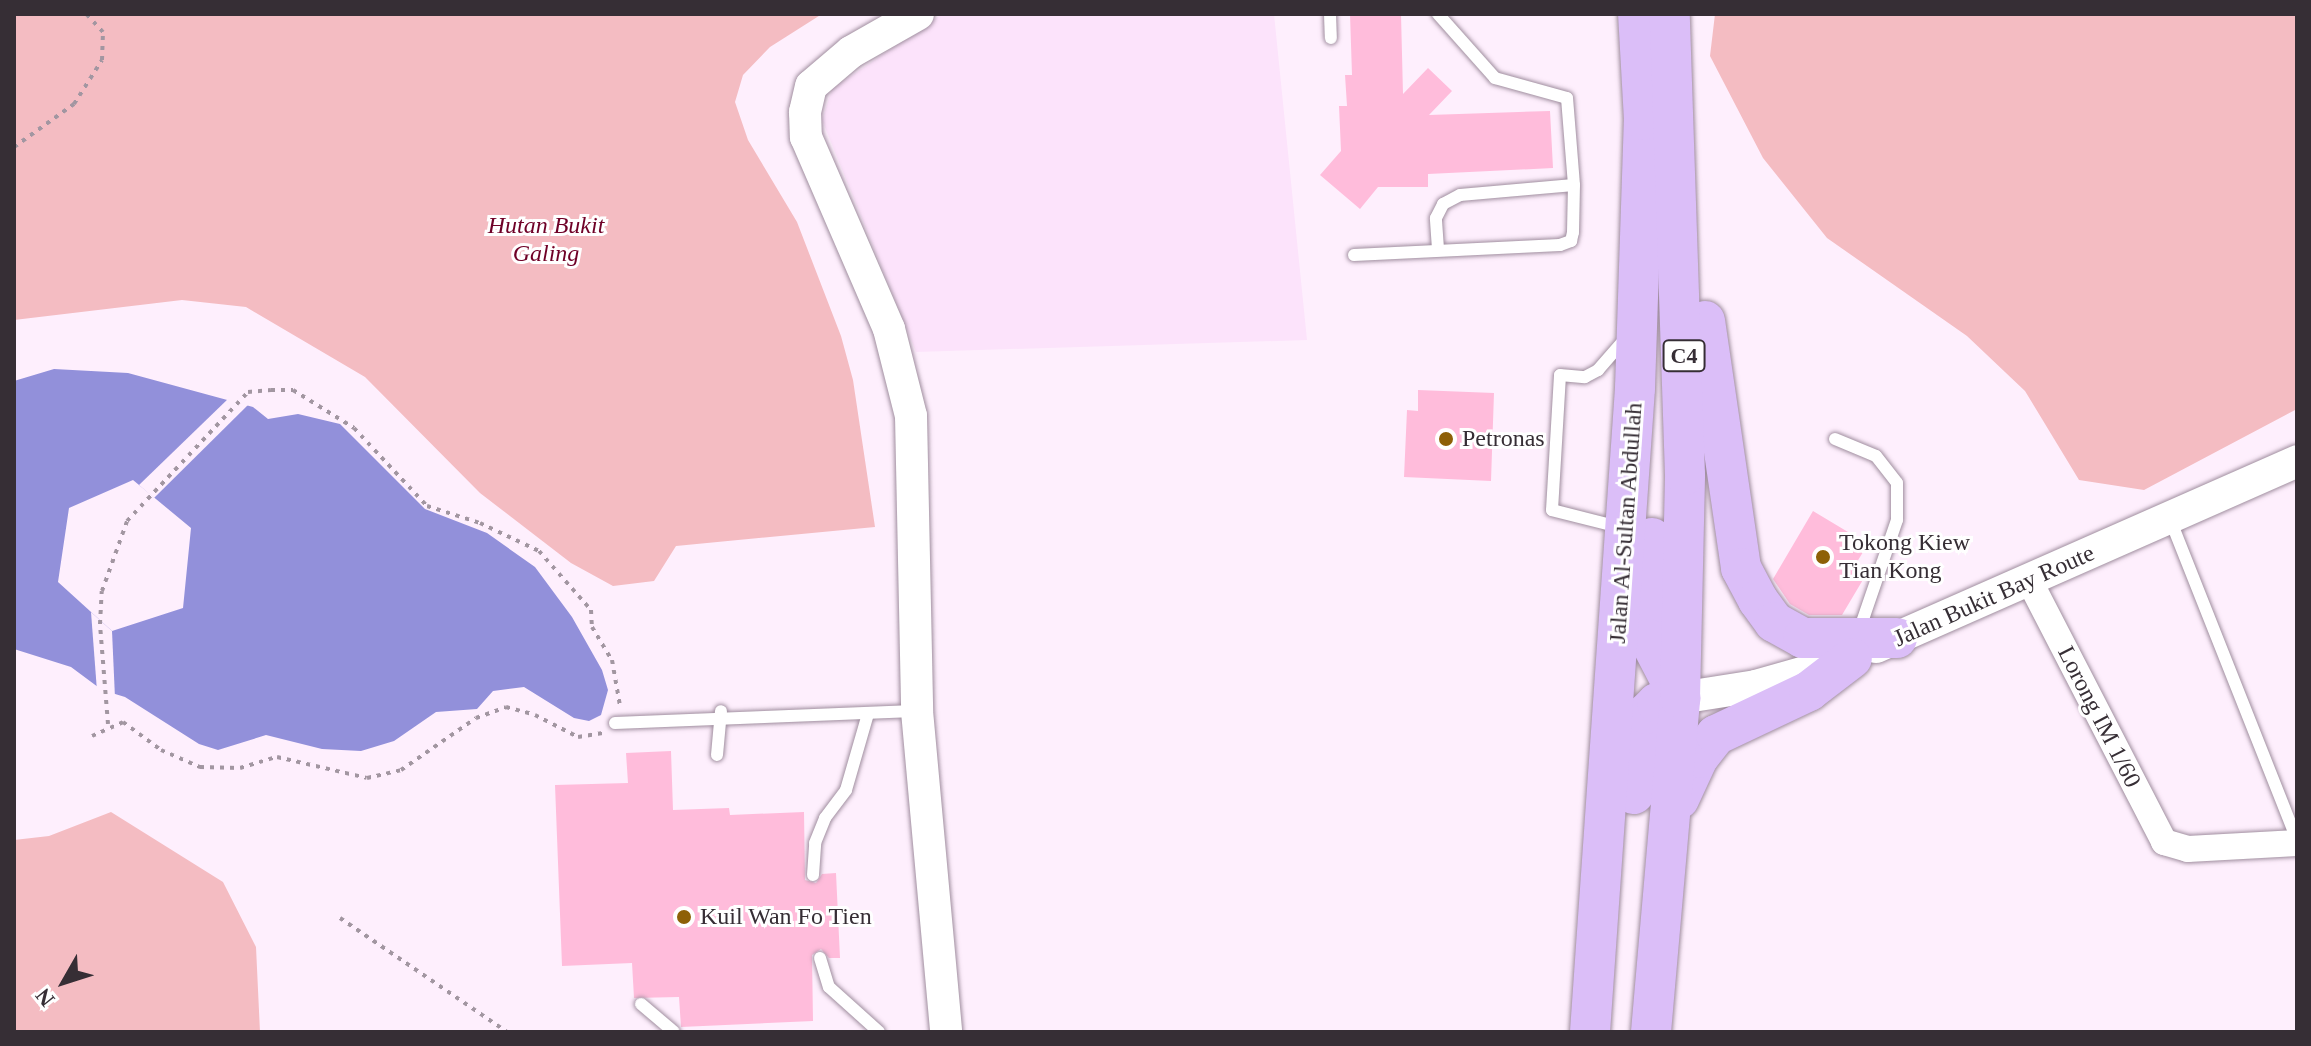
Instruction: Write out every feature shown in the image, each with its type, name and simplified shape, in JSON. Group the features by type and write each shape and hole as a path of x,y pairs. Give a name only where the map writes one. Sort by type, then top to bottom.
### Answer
{"main road":[{"name":"Jalan Al-Sultan Abdullah","path":"1638,14 1660,115"},
{"name":"Jalan Al-Sultan Abdullah","path":"1590,1032 1626,528 1636,321 1670,14"},
{"path":"1660,115 1741,568 1774,622 1803,638 1854,649 1897,638"},
{"path":"1651,1032 1680,698 1649,639 1657,433 1660,115"},
{"path":"1670,820 1698,758 1716,735 1809,691 1854,649"},
{"path":"1615,1032 1639,744 1646,714 1657,703 1680,698"}],"street":[{"path":"918,14 851,52 811,86 805,112 806,137 889,329 911,416 917,711 946,1032"},
{"name":"Jalan Bukit Bay Route","path":"1897,638 2297,461"},
{"name":"Lorong IM 1/60","path":"2029,580 2155,828 2175,849 2297,841"},
{"path":"1680,698 1756,686 1854,649"}],"lane":[{"path":"1330,14 1331,38"},
{"path":"1354,255 1571,241 1574,185 1567,98 1495,78 1438,14"},
{"path":"1438,249 1436,218 1443,204 1460,195 1574,185"},
{"path":"1626,528 1552,510 1560,375 1585,377 1598,370 1636,321"},
{"path":"1835,439 1876,456 1897,483 1897,520 1854,649"},
{"path":"2170,519 2297,841"},
{"path":"615,723 721,714 917,711"},
{"path":"717,755 721,714"},
{"path":"813,875 815,843 825,818 846,790 868,714"},
{"path":"820,958 829,987 879,1032"},
{"path":"641,1004 674,1032"}],"path":[{"path":"14,147 74,104 102,60 103,32 86,14"},
{"path":"92,736 108,724 123,722 161,750 200,767 240,768 277,757 367,778 401,770 496,709 535,715 578,737 599,736 615,723 621,704 612,660 592,627 591,610 539,551 480,523 427,506 354,428 293,390 248,392 127,521 102,591 100,613 108,724"},
{"path":"340,918 507,1032"}],"shaded area":[{"path":"942,14 1274,14 1307,340 916,352 822,120 832,89"},
{"path":"54,369 128,373 253,407 268,419 298,414 340,424 425,509 487,533 535,567 572,617 602,670 608,690 601,715 589,721 574,718 524,687 493,691 477,709 436,712 394,741 361,751 322,749 266,735 218,750 199,744 125,697 102,690 71,667 14,649 14,381","holes":["133,480 191,528 183,608 112,631 58,582 69,508"]}],"green space":[{"name":"Hutan Bukit Galing","path":"14,14 822,14 770,47 743,75 735,102 748,140 797,222 841,336 853,380 875,527 676,546 654,581 613,586 571,563 480,493 365,377 246,307 182,300 14,320"},
{"path":"1715,14 2297,14 2297,409 2144,490 2079,480 2025,391 1967,336 1827,238 1763,158 1710,56"},
{"path":"111,812 223,882 256,947 260,1032 14,1032 14,840 49,836"}],"pier":[{"path":"230,397 250,403 154,498 139,485"},
{"path":"91,612 112,631 115,698 97,691"}],"building":[{"path":"1350,14 1401,14 1403,94 1428,68 1452,91 1429,115 1550,111 1553,168 1428,174 1428,187 1378,187 1360,209 1320,175 1341,151 1339,106 1347,106 1345,75 1352,75"},
{"path":"1418,390 1494,393 1491,481 1404,477 1407,410 1418,411"},
{"name":"Tokong Kiew Tian Kong","path":"1813,511 1868,544 1852,570 1864,578 1842,615 1809,615 1790,604 1773,579"},
{"name":"Kuil Wan Fo Tien","path":"671,751 673,810 729,808 730,815 804,812 805,880 816,883 822,874 836,873 840,958 829,958 821,949 812,955 813,1021 681,1027 679,997 634,998 632,963 562,966 555,785 628,783 626,753"}],"place":[{"name":"Petronas","path":"1446,439"},
{"name":"Tokong Kiew Tian Kong","path":"1823,557"},
{"name":"Kuil Wan Fo Tien","path":"684,917"}]}
